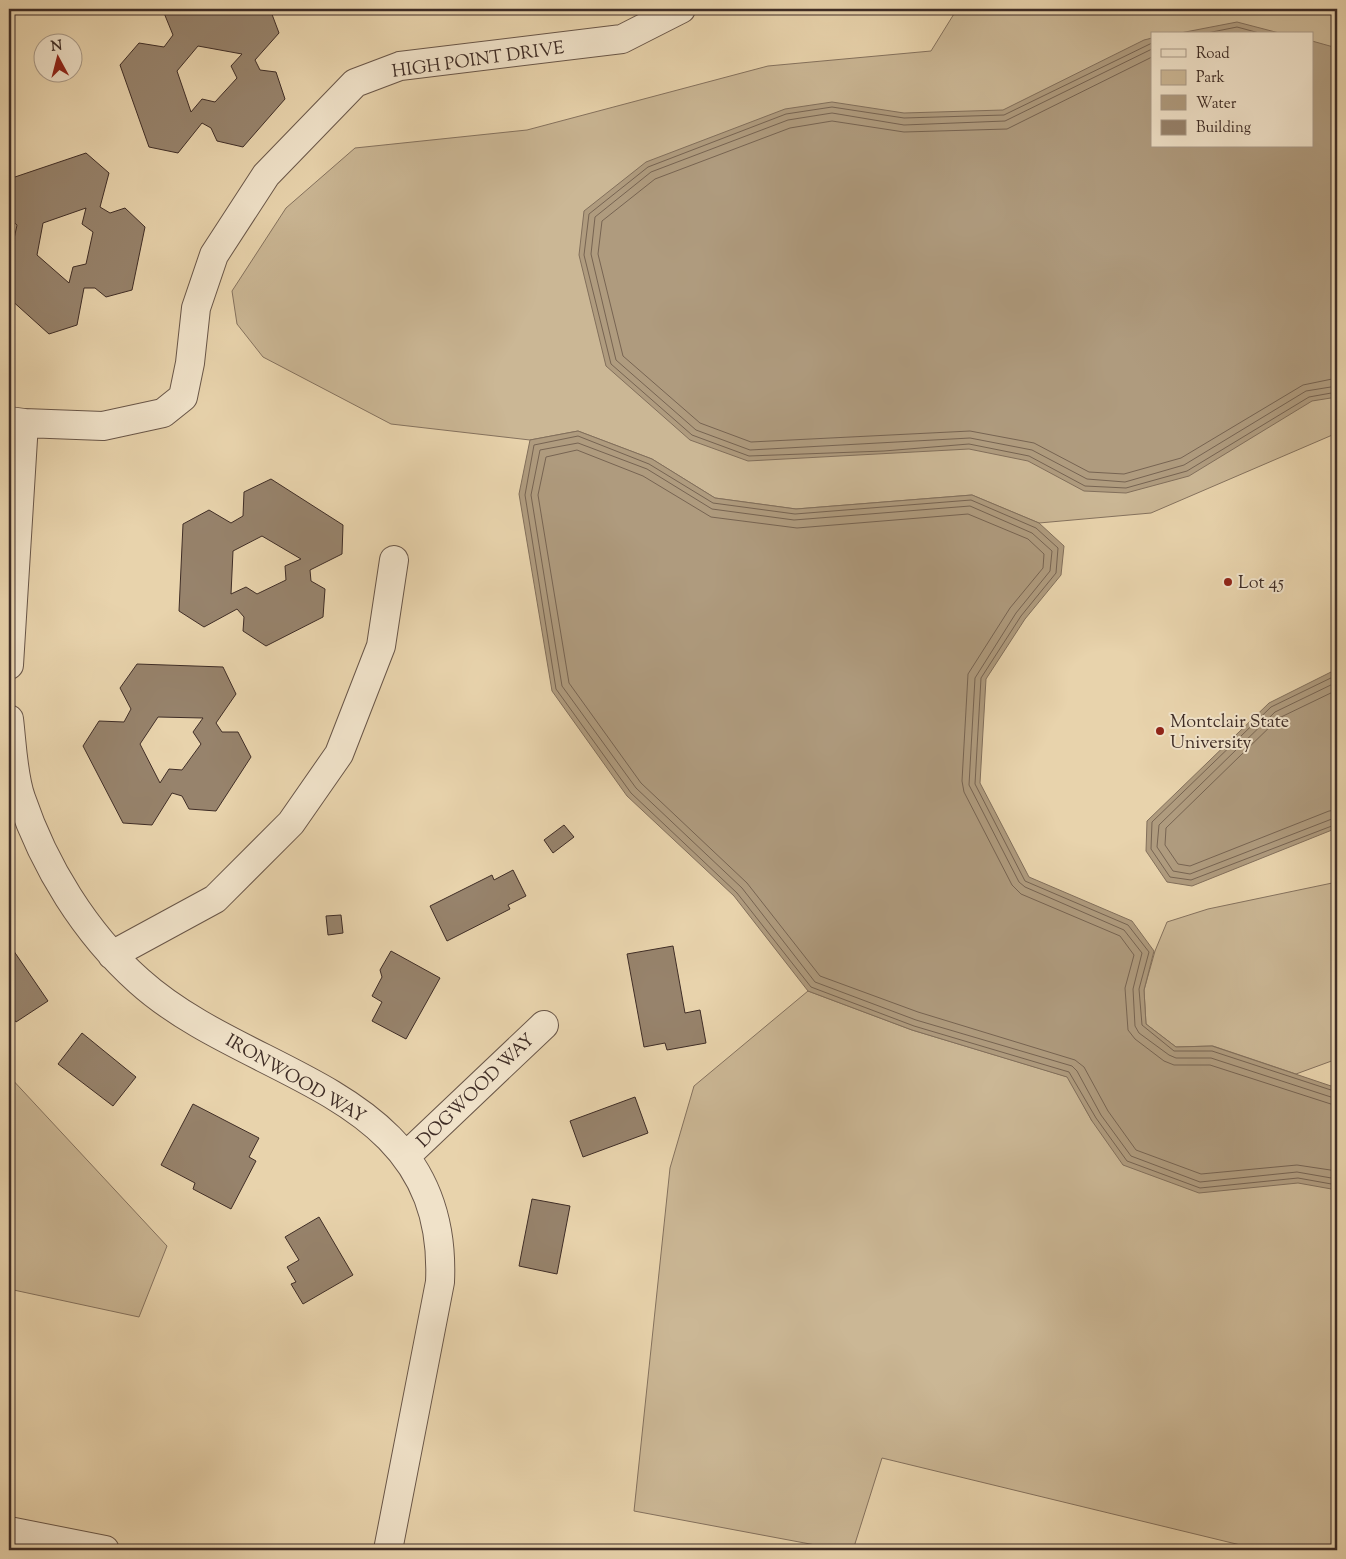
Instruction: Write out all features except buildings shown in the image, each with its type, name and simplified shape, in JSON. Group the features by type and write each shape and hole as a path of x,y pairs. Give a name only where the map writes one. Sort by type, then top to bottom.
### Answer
{"street":[{"name":"HIGH POINT DRIVE","path":"16,422 103,426 163,413 183,397 190,363 196,308 214,255 266,175 355,82 400,66 622,39 681,9"},
{"path":"9,666 16,422"},
{"path":"112,955 216,899 296,815 339,754 380,646 394,560"},
{"name":"IRONWOOD WAY","path":"9,720 20,796 48,863 89,926 112,955 139,982 167,1003 238,1046 312,1083 382,1129 406,1156 420,1179 438,1228 441,1264 434,1320 388,1550"},
{"name":"DOGWOOD WAY","path":"406,1156 544,1025"},
{"path":"9,1531 105,1550"}],"green space":[{"path":"957,9 1337,9 1337,433 1151,513 1039,523 972,495 796,509 715,498 652,459 578,431 530,440 391,424 263,357 237,324 232,291 286,208 355,148 527,130 768,66 931,51"},
{"path":"1337,882 1337,1059 1296,1074 1213,1046 1176,1047 1146,1024 1144,990 1155,951 1167,922 1208,909"},
{"path":"808,991 912,1030 1068,1077 1092,1121 1337,1087 1337,1550 1261,1550 882,1458 853,1550 842,1550 634,1511 670,1168 694,1086"},
{"path":"9,1076 167,1246 139,1317 9,1289"}],"water":[{"path":"1237,22 1275,32 1185,32"},
{"path":"1151,38 1151,148 1314,148 1314,42 1337,48 1337,397 1312,401 1189,476 1126,493 1084,491 1028,461 969,449 748,461 690,440 606,366 579,255 584,211 646,162 785,109 832,102 904,113 1003,110"},
{"path":"578,431 652,459 715,498 796,509 972,495 1039,523 1064,546 1061,575 1025,619 986,679 980,783 1029,877 1132,921 1154,951 1144,990 1146,1024 1176,1047 1212,1046 1337,1088 1337,1190 1298,1183 1199,1193 1123,1165 1092,1121 1067,1077 912,1030 808,991 734,896 627,796 552,691 519,494 530,440"},
{"path":"1337,669 1337,828 1192,886 1167,882 1146,851 1147,821 1269,703"}],"place":[{"name":"Lot 45","path":"1228,582"},
{"name":"Montclair State University","path":"1160,731"}]}
